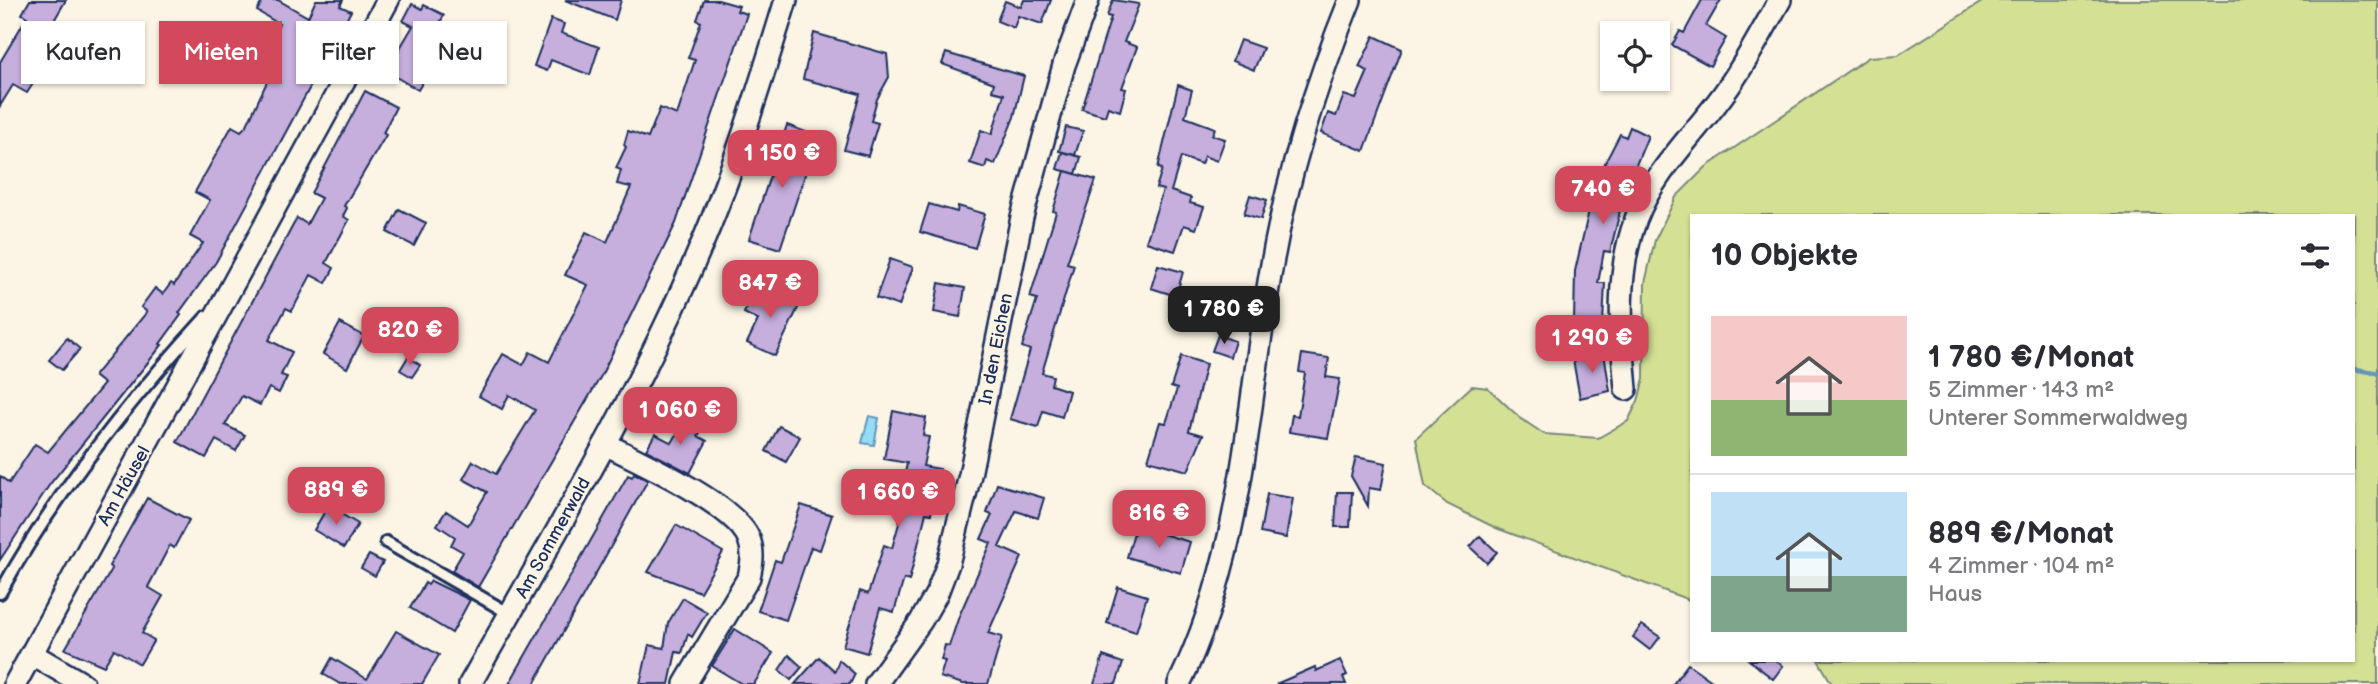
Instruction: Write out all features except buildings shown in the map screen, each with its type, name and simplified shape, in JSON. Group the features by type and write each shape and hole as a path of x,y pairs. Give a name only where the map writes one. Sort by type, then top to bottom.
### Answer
{"street":[{"name":"Am Häusel","path":"15,684 388,0"},
{"name":"Am Sommerwald","path":"470,684 605,444 700,250 745,130 786,0"},
{"name":"In den Eichen","path":"876,684 921,621 937,593 947,564 970,475 1022,217 1064,65 1088,0"},
{"path":"1179,684 1206,623 1233,531 1270,273 1299,138 1350,0"},
{"path":"1626,389 1621,300 1627,248 1636,218 1650,190 1731,83 1780,0"},
{"path":"605,444 692,490 729,515 749,540 753,559 749,577 685,684"},
{"path":"32,654 83,684"}],"lane":[{"name":"Am Häusel","path":"0,593 19,558 82,465 146,384 233,288"},
{"path":"386,542 510,614"}],"green space":[{"path":"1985,0 2378,0 2378,684 1832,684 1819,662 2355,662 2355,214 1690,214 1690,600 1496,528 1447,504 1425,486 1416,438 1472,386 1488,388 1520,418 1544,434 1598,438 1628,421 1638,401 1644,378 1645,283 1655,240 1676,197 1706,167 1869,57 1898,55"}],"water":[{"path":"869,416 879,418 874,445 862,443"}],"waterway":[{"path":"2355,369 2378,373"}]}
